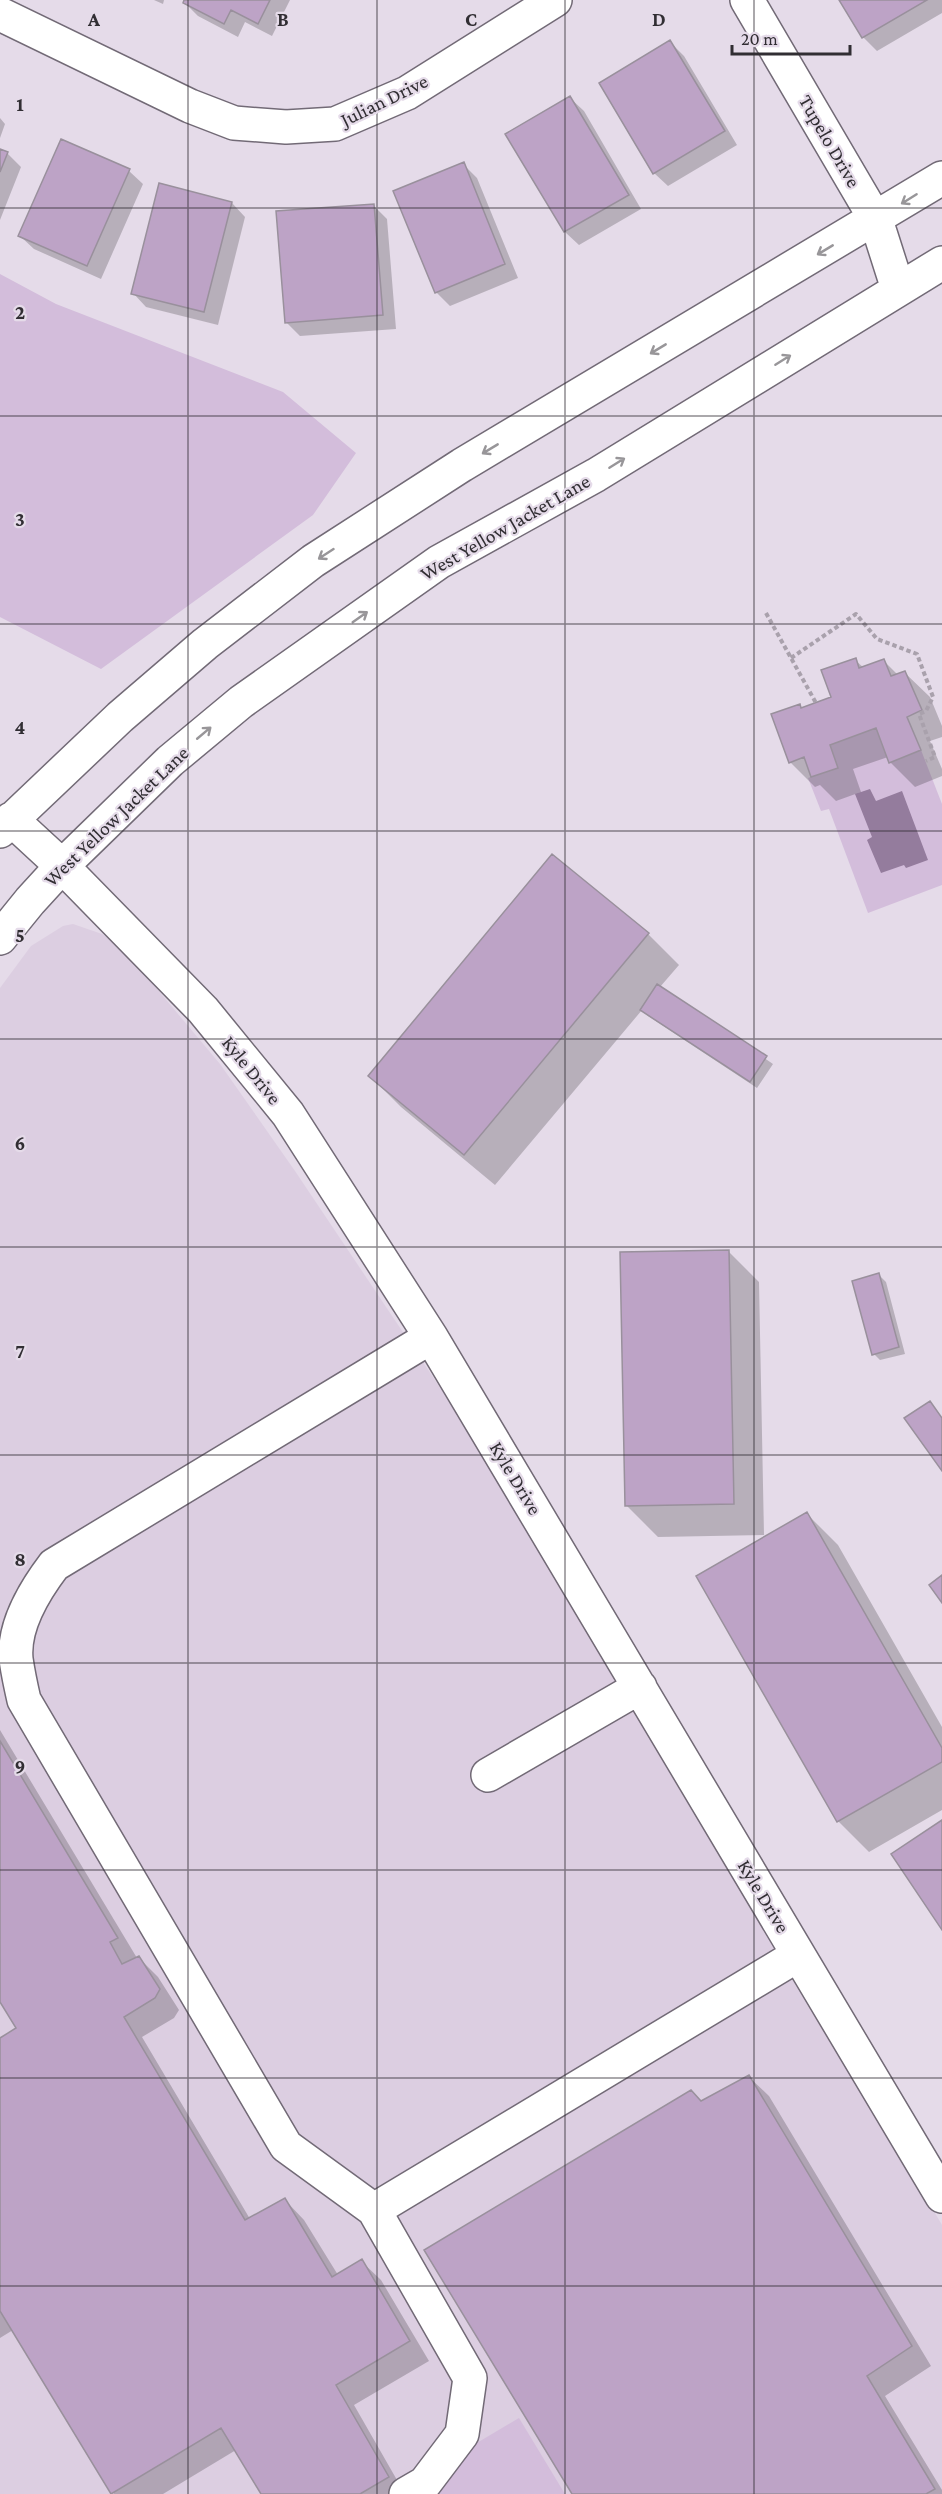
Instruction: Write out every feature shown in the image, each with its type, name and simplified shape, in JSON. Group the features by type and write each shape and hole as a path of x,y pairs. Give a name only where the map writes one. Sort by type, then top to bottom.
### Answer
{"street":[{"name":"Julian Drive","path":"0,14 190,106 234,123 286,128 335,124 407,93 555,0"},
{"name":"Tupelo Drive","path":"747,0 876,220 898,290"},
{"path":"5,825 120,717 205,644 314,561 462,465 876,220 942,178"},
{"name":"West Yellow Jacket Lane","path":"0,938 62,866 170,760 241,702 439,562 596,475 942,263"},
{"name":"Kyle Drive","path":"5,825 62,866 203,1010 288,1114 431,1337 942,2196"},
{"path":"406,2494 425,2483 462,2434 470,2378 374,2210 286,2146 24,1700 16,1657 22,1621 36,1589 54,1565 431,1337"},
{"path":"488,1775 640,1687"},
{"path":"374,2210 798,1955"}],"path":[{"path":"766,613 816,703"},
{"path":"791,658 856,614 877,639 917,654 933,697 926,711 919,714 934,757 926,761"}],"shaded area":[{"path":"0,274 56,304 283,392 356,453 313,515 101,669 0,617"},
{"path":"876,728 889,763 921,750 942,804 942,885 868,913 829,809 821,811 808,778 837,768 830,745"},
{"path":"870,789 876,801 902,791 928,860 906,868 904,865 881,873 867,840 872,837 855,794"},
{"path":"73,924 102,934 114,942 136,964 220,1064 295,1171 443,1392 582,1613 942,2225 942,2494 0,2494 0,988 31,946 63,926"},
{"path":"519,2418 565,2494 391,2494"}],"building":[{"path":"184,0 270,0 258,24 231,10 224,24 183,3"},
{"path":"839,0 927,0 862,38"},
{"path":"670,40 725,131 653,174 599,83"},
{"path":"570,96 629,195 564,232 505,134"},
{"path":"61,139 130,169 87,266 18,236"},
{"path":"0,149 8,152 0,172"},
{"path":"464,162 505,264 435,293 393,191"},
{"path":"159,183 232,202 204,312 131,294"},
{"path":"374,204 383,315 285,323 276,211"},
{"path":"856,658 859,668 884,659 891,676 905,671 922,710 907,717 921,750 889,763 876,728 830,745 838,768 811,777 804,757 789,763 771,714 800,704 801,708 831,697 821,670"},
{"path":"552,854 649,933 464,1155 368,1076"},
{"path":"657,984 767,1056 750,1082 640,1010"},
{"path":"729,1250 734,1504 625,1506 620,1252"},
{"path":"879,1273 899,1347 872,1355 852,1281"},
{"path":"930,1401 942,1418 942,1471 904,1418"},
{"path":"807,1512 942,1748 942,1762 837,1822 696,1576"},
{"path":"942,1575 942,1603 929,1585"},
{"path":"0,1741 118,1938 110,1942 122,1964 139,1956 160,1989 155,1998 124,2017 245,2220 285,2198 332,2277 362,2259 410,2341 336,2385 389,2477 360,2494 261,2494 221,2428 111,2494 0,2311 0,2038 16,2028 0,2002"},
{"path":"942,1820 942,1930 891,1854"},
{"path":"749,2075 912,2346 867,2376 935,2489 926,2494 572,2494 424,2250 691,2090 701,2101"}]}
